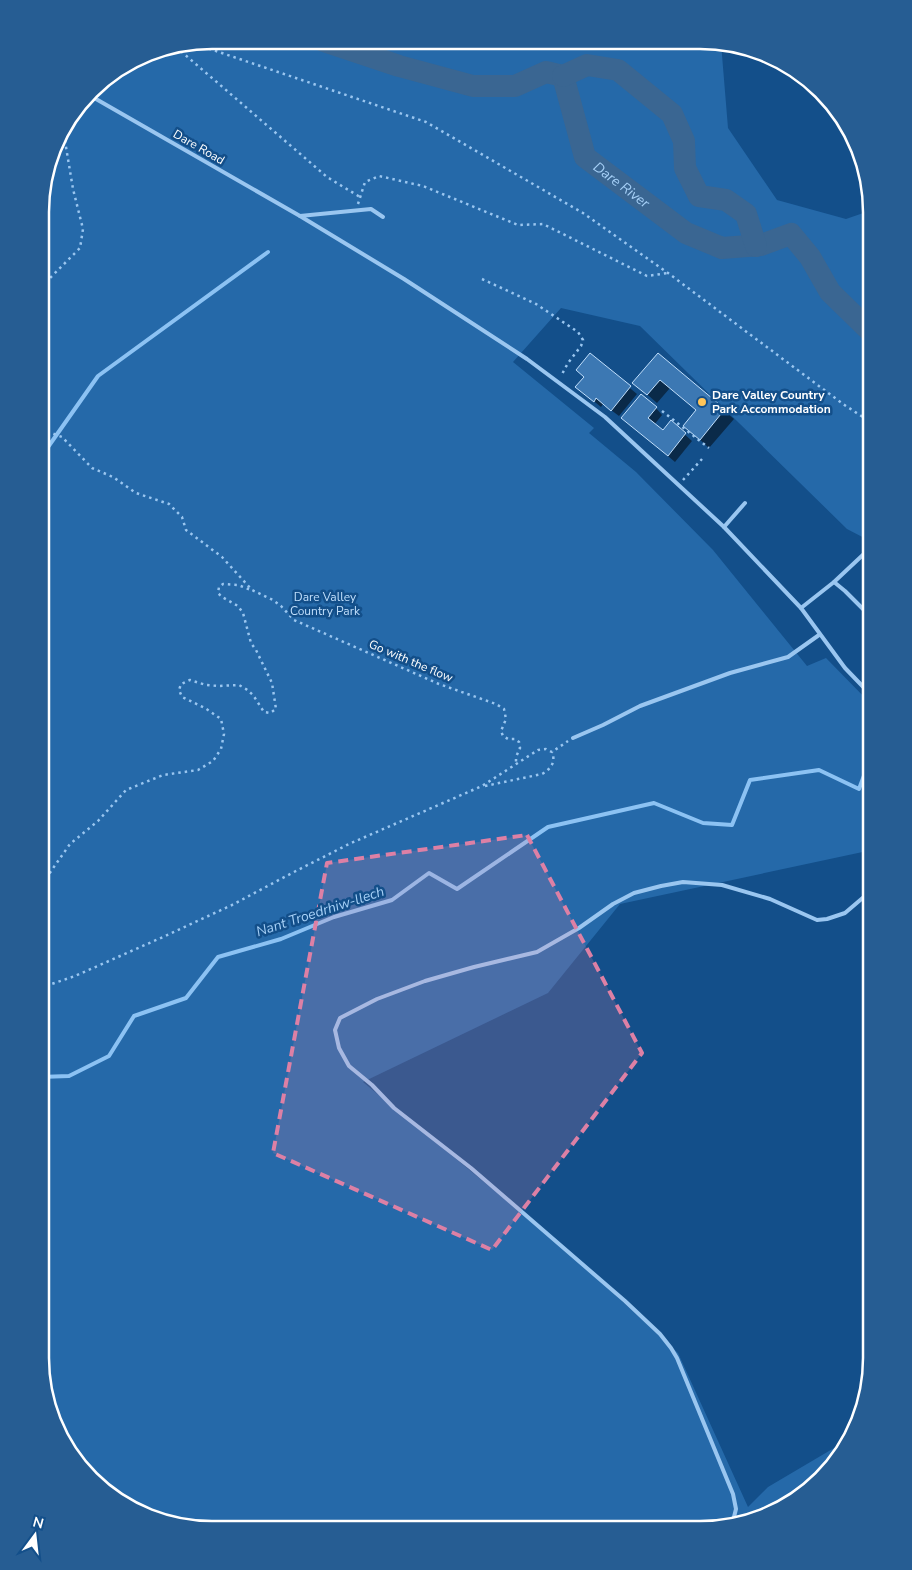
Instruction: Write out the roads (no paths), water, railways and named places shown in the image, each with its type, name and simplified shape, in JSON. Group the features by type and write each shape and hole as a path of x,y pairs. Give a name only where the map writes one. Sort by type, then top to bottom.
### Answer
{"lane":[{"name":"Dare Road","path":"95,98 300,216 428,295 527,359 606,417 724,527 801,608 845,668 863,687"},
{"path":"300,216 371,209 383,217"},
{"path":"724,527 745,503"},
{"path":"801,608 834,582 863,555"},
{"path":"834,582 845,590 863,609"},
{"path":"573,738 640,706 730,673 788,657 819,635"},
{"path":"734,1518 736,1509 733,1494 677,1358 660,1334 608,1286 478,1174 394,1108 372,1085 348,1066 339,1048 336,1030 340,1018 377,999 425,981 538,952 579,928 613,904 634,893 684,882 722,885 770,899 817,920 845,913 863,898"}],"waterway":[{"name":"Dare River","path":"348,49 399,66 473,86 515,86 546,72 563,76 585,157 686,233 722,248 761,245 791,234 810,257 830,292 863,324"},
{"path":"563,76 587,65 618,70 672,114 684,141 685,168 699,196 726,200 746,214 756,246"},
{"path":"49,446 98,376 268,252"},
{"name":"Nant Troedrhiw-llech","path":"49,1077 69,1076 109,1056 134,1016 186,998 218,957 281,939 334,917 392,900 429,873 457,889 548,827 654,803 703,823 732,825 750,780 819,770 859,789 863,778"}],"place":[{"name":"Dare Valley Country Park Accommodation","path":"702,402"}],"park label":[{"name":"Dare Valley Country Park","path":"325,604"}]}
